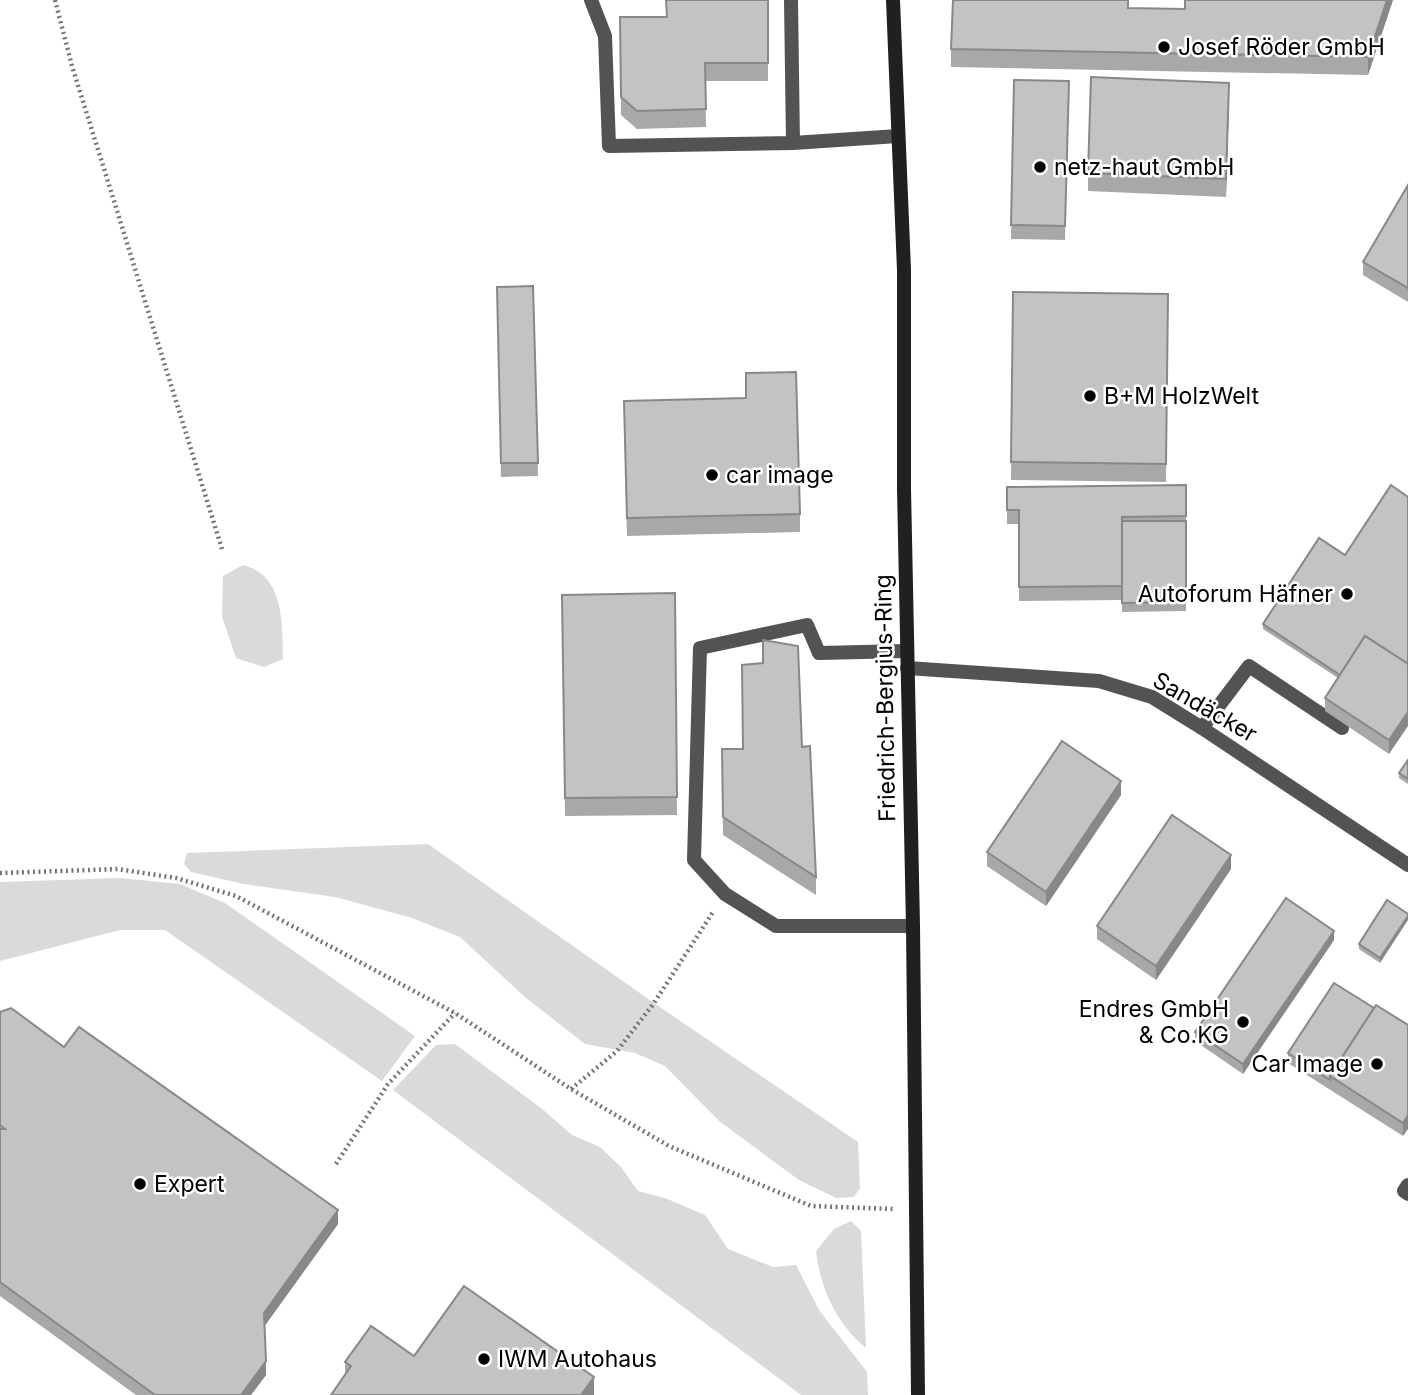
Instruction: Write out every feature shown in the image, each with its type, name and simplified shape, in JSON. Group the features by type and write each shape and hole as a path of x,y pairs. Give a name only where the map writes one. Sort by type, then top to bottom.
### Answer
{"street":[{"path":"591,0 605,36 609,146 793,143 898,136"},
{"path":"791,0 793,143"},
{"name":"Friedrich-Bergius-Ring","path":"893,0 904,270 906,651 914,926 918,1395"},
{"path":"906,651 819,653 807,625 700,648 694,860 725,894 776,926 914,926"},
{"path":"1202,727 1249,666 1342,729"},
{"name":"Sandäcker","path":"907,668 1099,681 1152,697 1202,727 1408,865"},
{"path":"1408,1185 1404,1191 1408,1194"}],"path":[{"path":"55,0 72,66 222,549"},
{"path":"0,873 118,869 176,878 236,896 455,1013 571,1089 669,1146 811,1206 917,1210"},
{"path":"571,1089 617,1051 654,1003 725,894"},
{"path":"336,1164 388,1084 455,1013"}],"shaded area":[{"path":"243,565 267,579 274,590 281,617 283,659 264,667 236,658 222,617 223,576"},
{"path":"428,844 858,1142 860,1188 854,1197 836,1198 799,1180 719,1121 665,1066 635,1053 585,1044 526,998 460,937 412,918 335,897 244,884 191,872 184,864 187,853"},
{"path":"120,878 180,884 225,903 415,1036 382,1081 165,930 120,930 0,961 0,882"},
{"path":"455,1044 541,1108 572,1135 600,1147 621,1167 638,1191 665,1198 705,1215 728,1249 773,1267 796,1265 819,1310 867,1372 868,1395 801,1395 393,1090 436,1045"},
{"path":"851,1221 861,1231 866,1348 838,1317 821,1279 816,1251 834,1229"}],"building":[{"path":"666,0 768,0 768,63 705,63 706,109 637,111 621,97 620,17 667,17"},
{"name":"Josef Röder GmbH","path":"953,0 1128,0 1128,8 1185,9 1185,0 1387,0 1368,57 951,49"},
{"path":"1091,77 1229,83 1226,179 1088,173"},
{"name":"netz-haut GmbH","path":"1014,80 1069,81 1065,226 1011,225"},
{"path":"1408,185 1408,288 1363,262"},
{"path":"533,286 538,463 501,463 497,287"},
{"name":"B+M HolzWelt","path":"1013,292 1168,294 1166,464 1011,462"},
{"name":"car image","path":"796,372 800,514 627,518 624,401 746,398 746,373"},
{"path":"1186,485 1186,516 1122,517 1122,586 1019,587 1019,510 1007,510 1007,487"},
{"name":"Autoforum Häfner","path":"1391,485 1408,497 1408,664 1365,636 1340,675 1263,624 1319,538 1345,555"},
{"path":"1122,521 1186,521 1186,602 1122,603"},
{"path":"675,593 677,797 565,798 562,595"},
{"path":"1365,636 1408,664 1408,712 1389,740 1325,698"},
{"path":"763,640 798,646 802,747 810,746 816,877 723,817 722,749 743,749 742,665 763,663"},
{"path":"1062,741 1121,781 1046,892 987,852"},
{"path":"1408,760 1408,779 1399,773"},
{"path":"1172,815 1231,855 1156,966 1097,926"},
{"path":"1286,898 1334,931 1243,1064 1195,1032"},
{"path":"1387,900 1408,916 1380,958 1359,944"},
{"path":"1334,983 1374,1008 1330,1080 1288,1053"},
{"name":"Car Image","path":"1376,1005 1408,1025 1408,1115 1403,1123 1330,1076"},
{"name":"Expert","path":"11,1008 64,1047 79,1027 338,1210 264,1313 266,1361 241,1395 155,1395 0,1282 0,1129 5,1129 0,1125 0,1012"},
{"name":"IWM Autohaus","path":"464,1286 594,1377 581,1395 331,1395 351,1366 345,1362 371,1326 414,1356"}],"place":[{"name":"Josef Röder GmbH","path":"1164,47"},
{"name":"netz-haut GmbH","path":"1040,167"},
{"name":"B+M HolzWelt","path":"1090,396"},
{"name":"car image","path":"712,475"},
{"name":"Autoforum Häfner","path":"1347,594"},
{"name":"Endres GmbH & Co.KG","path":"1243,1022"},
{"name":"Car Image","path":"1377,1064"},
{"name":"Expert","path":"140,1184"},
{"name":"IWM Autohaus","path":"484,1359"}]}
